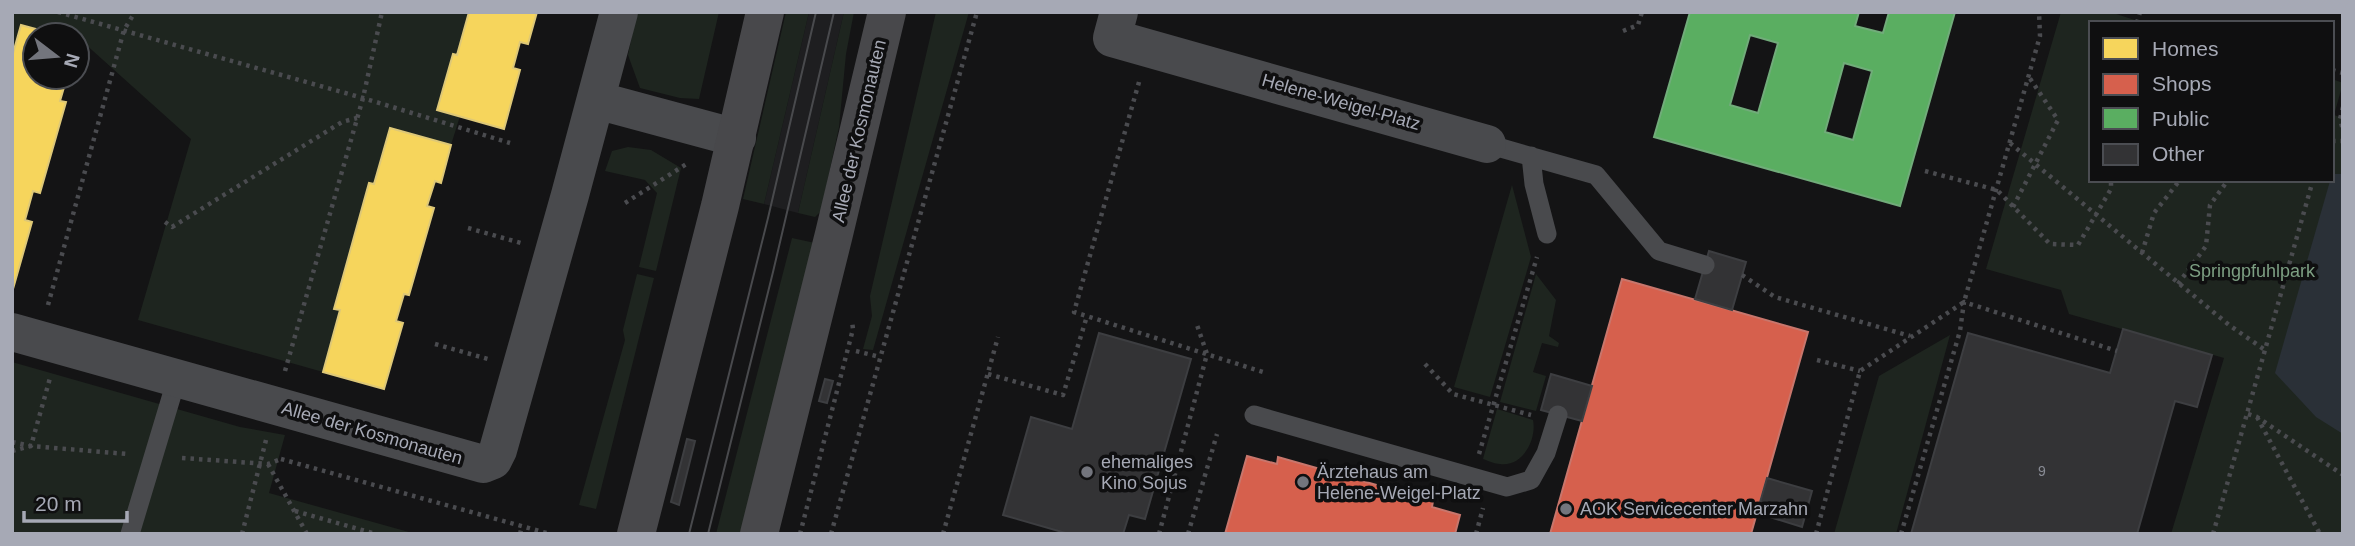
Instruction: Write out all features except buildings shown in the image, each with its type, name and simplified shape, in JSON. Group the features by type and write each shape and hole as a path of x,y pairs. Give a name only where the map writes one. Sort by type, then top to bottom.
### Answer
{"main road":[{"path":"636,534 737,138 765,12"},
{"name":"Allee der Kosmonauten","path":"759,534 838,221 887,12"}],"street":[{"name":"Allee der Kosmonauten","path":"37,339 483,464 493,460 522,369 619,12"},
{"name":"Helene-Weigel-Platz","path":"1119,12 1112,38 1488,144"},
{"path":"596,100 737,138"}],"lane":[{"name":"Helene-Weigel-Platz","path":"1488,144 1596,175 1659,251 1705,265"},
{"path":"1531,156 1534,184 1546,232"},
{"path":"130,534 177,378"},
{"path":"1254,415 1507,487 1531,480 1546,453 1558,415"}],"path":[{"path":"58,12 363,98 510,143"},
{"path":"12,452 31,446 37,339 124,30 135,12"},
{"path":"242,534 363,98 383,12"},
{"path":"831,534 977,12"},
{"path":"1623,31 1638,25 1642,12"},
{"path":"1901,534 1960,331 1964,302 2040,36 2039,12"},
{"path":"1153,49 1143,68 1074,312 1266,373"},
{"path":"2013,207 2059,120 2028,76"},
{"path":"2343,107 2340,119 2343,130"},
{"path":"165,222 172,227 342,122 357,117"},
{"path":"2010,143 2178,284 2265,350"},
{"path":"625,203 692,161"},
{"path":"1925,171 1997,190 2050,244 2078,245 2111,189 2111,182"},
{"path":"2142,253 2154,213 2178,182"},
{"path":"2178,284 2206,246 2210,205 2227,182"},
{"path":"2213,534 2312,182"},
{"path":"468,228 554,252"},
{"path":"1481,481 1493,404 1546,232"},
{"path":"1742,275 1775,297 1911,336"},
{"path":"1815,534 1860,371 1964,302"},
{"path":"1964,302 2116,351"},
{"path":"988,374 1063,395 1087,316"},
{"path":"1159,534 1207,354 1196,321"},
{"path":"943,534 998,337"},
{"path":"435,344 522,369"},
{"path":"856,351 880,357"},
{"path":"1817,360 1860,371"},
{"path":"1425,364 1453,394 1532,415"},
{"path":"2248,414 2257,417 2343,474"},
{"path":"2257,417 2320,534"},
{"path":"1188,534 1217,434"},
{"path":"281,459 550,534"},
{"path":"268,464 307,534"},
{"path":"295,511 376,534"},
{"path":"520,534 522,526"}],"shaded area":[{"path":"809,12 844,12 798,213 764,204"},
{"path":"2334,174 2343,174 2343,434 2316,417 2275,373 2330,182 2334,182"}],"green space":[{"path":"12,12 469,12 457,55 453,54 437,110 460,116 451,145 389,128 374,184 369,183 334,308 340,310 323,372 138,320 191,139 91,49 91,21 21,21 12,57"},
{"path":"637,12 719,12 699,99 680,98 640,88 628,55"},
{"path":"786,12 809,12 764,204 743,199"},
{"path":"844,12 854,12 846,54 839,127 821,211 815,217 798,213"},
{"path":"936,12 969,12 873,350 863,349 872,316 870,296"},
{"name":"Springpfuhlpark","path":"2061,12 2110,12 2138,21 2089,21 2089,182 2334,182 2334,115 2343,118 2343,534 2171,534 2224,358 2069,314 2061,290 1986,269"},
{"name":"Springpfuhlpark","path":"2334,80 2343,83 2334,115"},
{"path":"628,147 651,150 681,168 656,271 639,267 657,193 645,180 605,171 612,151"},
{"path":"1512,185 1531,257 1490,397 1454,387"},
{"path":"792,238 815,243 741,534 716,534"},
{"path":"637,274 654,278 596,509 579,505 625,340 623,330"},
{"path":"1536,274 1556,300 1549,336 1559,343 1558,347 1542,343 1533,372 1546,376 1536,411 1500,402"},
{"path":"1950,335 1896,534 1834,534 1879,376"},
{"path":"12,362 240,427 285,435 269,493 416,534 12,534"},
{"path":"1497,409 1533,420 1533,435 1527,450 1508,464 1483,459"}],"tram line":[{"path":"689,534 816,12"},
{"path":"708,534 834,12"}],"place":[{"name":"ehemaliges Kino Sojus","path":"1087,472"},
{"name":"Ärztehaus am Helene-Weigel-Platz","path":"1303,482"},
{"name":"AOK Servicecenter Marzahn","path":"1566,509"}]}
